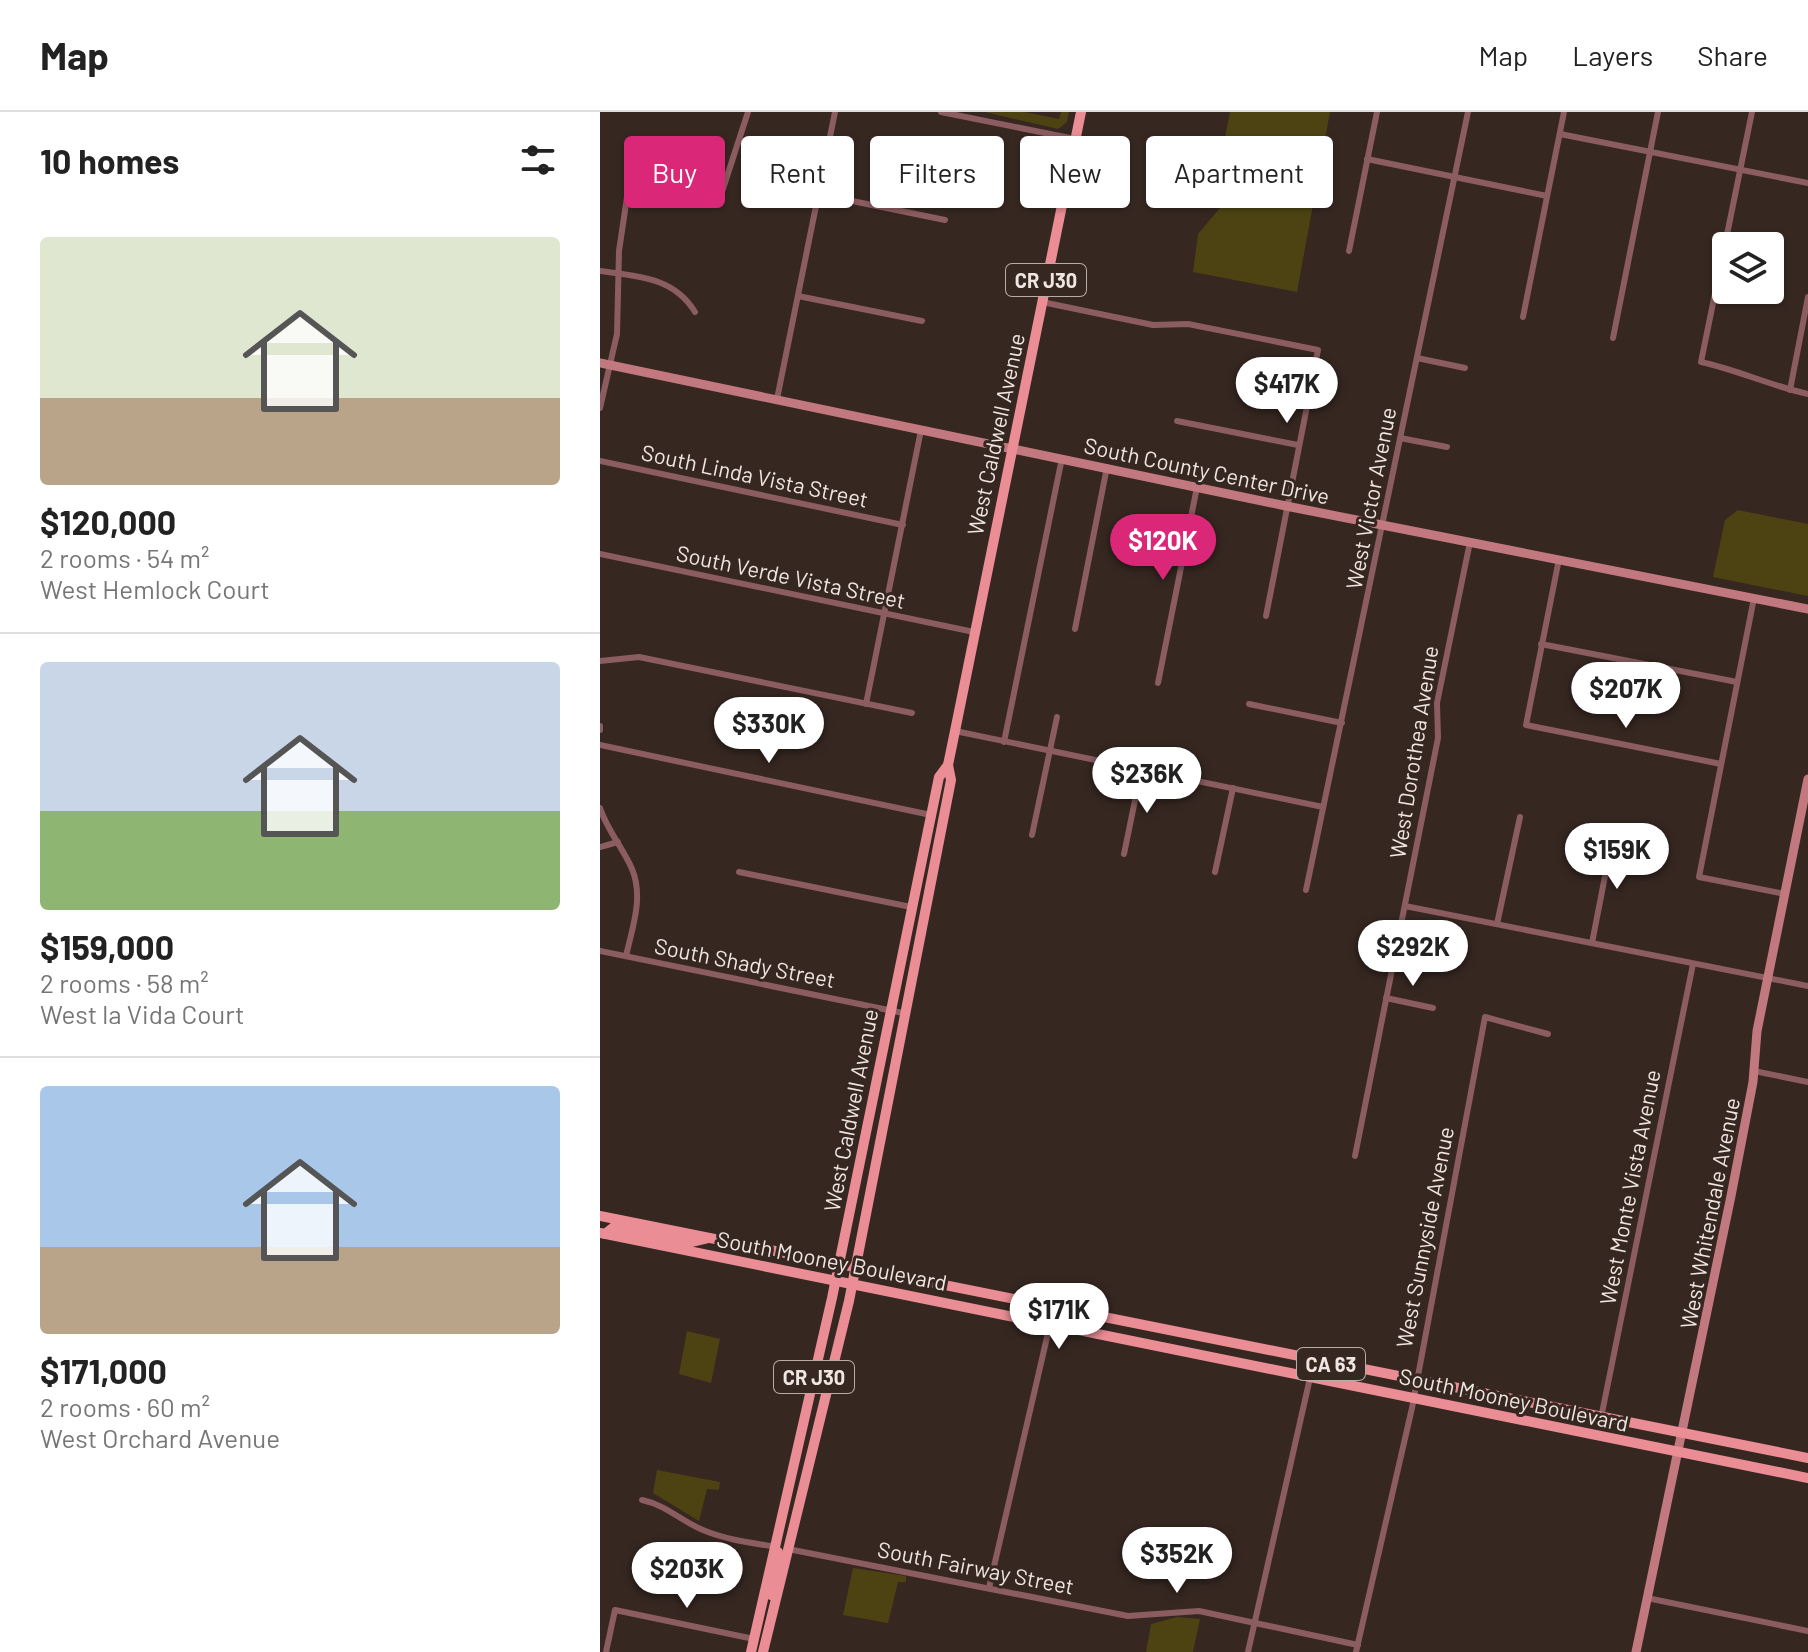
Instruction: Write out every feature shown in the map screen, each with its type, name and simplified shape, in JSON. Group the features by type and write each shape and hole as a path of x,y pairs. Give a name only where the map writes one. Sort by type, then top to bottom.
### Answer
{"main road":[{"name":"West Caldwell Avenue","path":"1076,136 1081,112"},
{"name":"West Caldwell Avenue","path":"760,1652 790,1550 853,1285 903,1013 951,780 948,765 1061,208"},
{"name":"West Caldwell Avenue","path":"751,1652 836,1282 939,777 948,765"},
{"path":"928,892 926,874 937,823 931,815"},
{"path":"602,1225 692,1242 712,1237"},
{"name":"South Mooney Boulevard","path":"602,1225 712,1237 1808,1458"},
{"name":"South Mooney Boulevard","path":"602,1225 836,1282 1808,1478"},
{"path":"760,1652 778,1564 775,1547"}],"street":[{"path":"725,183 748,112"},
{"path":"830,136 835,112"},
{"path":"941,112 1060,136"},
{"path":"1349,251 1377,112"},
{"name":"West Victor Avenue","path":"1306,890 1468,112"},
{"path":"1523,317 1564,112"},
{"path":"1613,338 1658,112"},
{"path":"1752,112 1701,362 1740,370 1808,394"},
{"path":"1560,134 1808,183"},
{"path":"1367,159 1547,196"},
{"path":"854,201 945,220"},
{"path":"600,408 617,334 619,274 627,208"},
{"path":"777,399 815,208"},
{"path":"600,271 655,280 676,290 695,312"},
{"path":"798,296 922,321"},
{"path":"1790,390 1808,297"},
{"path":"1042,302 1153,325 1188,324 1318,350 1266,616"},
{"path":"1417,358 1465,368"},
{"name":"South County Center Drive","path":"600,363 1286,506 1808,609"},
{"path":"1177,421 1298,445"},
{"path":"866,704 921,430"},
{"path":"1400,438 1447,447"},
{"path":"1004,742 1062,458"},
{"name":"South Linda Vista Street","path":"600,461 903,525"},
{"path":"1075,629 1107,467"},
{"path":"1158,683 1197,487"},
{"name":"West Dorothea Avenue","path":"1355,1156 1438,738 1437,703 1470,542"},
{"name":"South Verde Vista Street","path":"600,554 974,632"},
{"path":"1559,559 1526,725 1721,764"},
{"path":"1754,598 1699,877 1785,894"},
{"path":"1541,644 1737,682"},
{"path":"600,661 639,657 912,713"},
{"path":"1249,704 1342,723"},
{"path":"1032,835 1057,717"},
{"path":"955,731 1323,807"},
{"path":"600,745 931,815"},
{"path":"1124,854 1141,771"},
{"name":"West Whitendale Avenue","path":"1636,1652 1684,1434 1754,1071 1757,1031 1808,779"},
{"path":"1215,872 1233,788"},
{"path":"600,808 633,870 637,894 626,956"},
{"path":"1497,924 1520,817"},
{"path":"1592,943 1613,835"},
{"path":"600,847 618,842"},
{"path":"739,872 911,907"},
{"path":"1405,906 1808,986"},
{"name":"South Shady Street","path":"600,951 903,1013"},
{"name":"West Monte Vista Avenue","path":"1601,1418 1693,964"},
{"path":"1386,998 1433,1008"},
{"name":"West Sunnyside Avenue","path":"1357,1648 1413,1398 1485,1017 1548,1034"},
{"path":"1754,1071 1808,1082"},
{"path":"989,1588 1054,1307"},
{"path":"1248,1652 1310,1378"},
{"name":"South Fairway Street","path":"642,1500 661,1504 694,1526 720,1537 1128,1616 1188,1610 1357,1648"},
{"path":"1647,1598 1808,1631"},
{"path":"606,1652 615,1610 754,1639"}],"shaded area":[{"path":"985,112 1024,112 1059,119 1061,112 1069,112 1067,122 1058,129"},
{"path":"1230,112 1330,112 1326,136 1225,136"},
{"path":"1220,208 1312,208 1297,292 1193,272 1198,234"},
{"path":"1738,510 1808,524 1808,596 1713,577 1725,520"},
{"path":"687,1331 720,1339 711,1383 679,1374"},
{"path":"657,1470 720,1482 719,1490 707,1489 699,1521 653,1493"},
{"path":"853,1568 906,1576 906,1582 898,1582 888,1623 843,1615"},
{"path":"1177,1617 1200,1619 1193,1652 1146,1652 1151,1624"}]}
